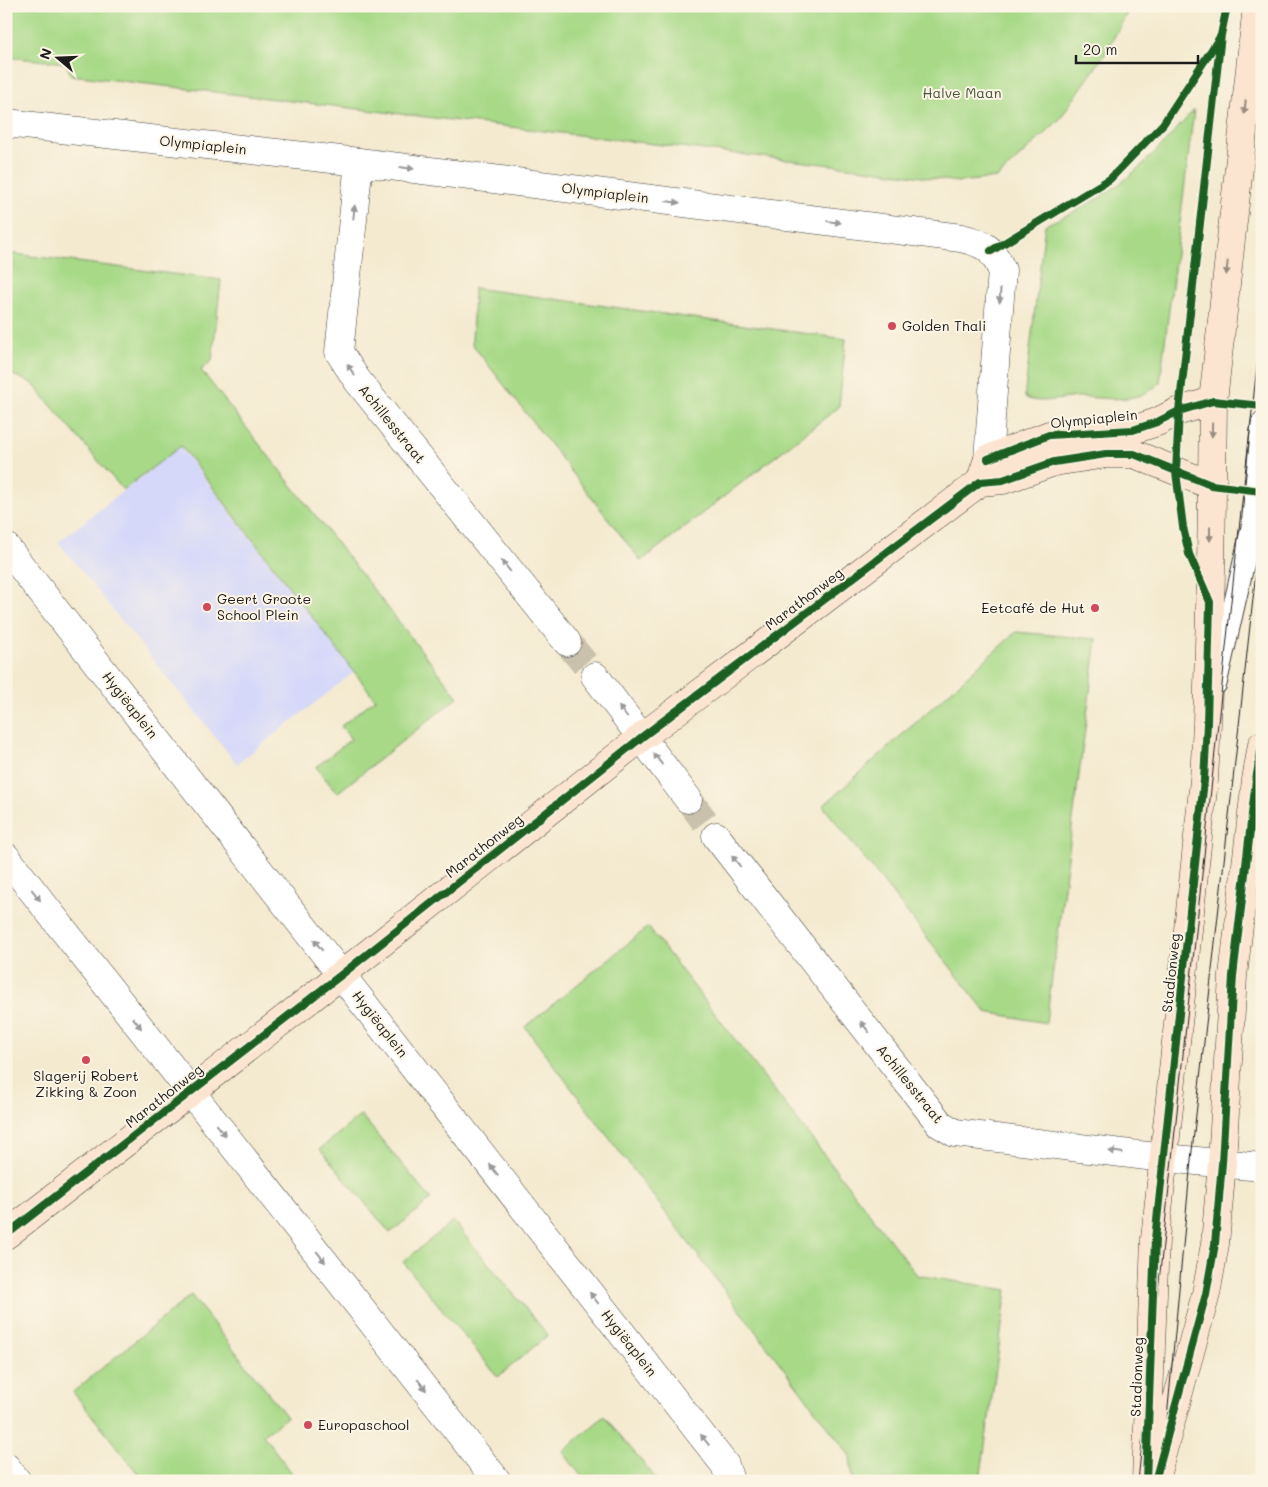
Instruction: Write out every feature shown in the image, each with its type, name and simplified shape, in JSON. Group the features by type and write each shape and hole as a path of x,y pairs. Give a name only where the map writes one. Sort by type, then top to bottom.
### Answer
{"main road":[{"path":"984,470 1003,480 1054,462 1106,454 1134,454 1211,485 1213,401 1256,6"},
{"name":"Olympiaplein","path":"984,470 1049,435 1133,430 1157,422 1179,411 1213,401"},
{"name":"Marathonweg","path":"6,1235 341,975 984,470"},
{"name":"Stadionweg","path":"1146,1481 1155,1239 1204,780 1207,723 1211,485"},
{"path":"1155,1481 1206,1294 1215,1244 1222,1163 1233,976 1259,781 1262,745"}],"street":[{"name":"Olympiaplein","path":"6,123 359,162 961,238 978,242 990,250 1002,270 984,470"},
{"name":"Achillesstraat","path":"359,162 339,352 357,380 567,642"},
{"name":"Hygiëaplein","path":"6,547 725,1465 730,1481"},
{"path":"595,676 688,799"},
{"name":"Achillesstraat","path":"716,836 940,1124 955,1133 1164,1158 1262,1167"},
{"path":"6,857 497,1481"},
{"path":"6,1467 17,1481"}],"lane":[{"name":"Stadionweg","path":"1207,723 1252,527 1262,423"}],"shaded area":[{"name":"Geert Groote School Plein","path":"180,447 354,672 237,764 58,542"}],"green space":[{"name":"Halve Maan","path":"6,6 1131,6 1105,54 1059,120 997,178 958,182 865,169 71,75 66,63 6,57"},
{"path":"1194,110 1160,382 1146,393 1125,398 1078,397 1036,401 1025,397 1045,225 1085,206 1119,184 1146,161"},
{"path":"6,253 221,280 212,361 201,370 458,697 337,793 316,767 351,739 341,726 375,699 181,446 123,490 32,383 6,372"},
{"path":"474,288 846,339 839,407 641,561 472,344"},
{"path":"1016,632 1097,639 1046,1023 986,1012 823,806"},
{"path":"648,927 917,1275 1007,1290 980,1481 852,1481 850,1456 525,1027"},
{"path":"361,1115 431,1199 390,1233 320,1149"},
{"path":"453,1221 548,1335 498,1377 403,1262"},
{"path":"191,1295 287,1417 263,1435 298,1481 144,1481 73,1392"},
{"path":"604,1416 658,1481 585,1481 563,1452"}],"tunnel":[{"path":"567,642 595,676"},
{"path":"688,799 716,836"}],"tram line":[{"path":"1138,1481 1262,321"},
{"path":"1160,1481 1191,1160 1262,517"}],"cycle path":[{"path":"1146,1481 1155,1239 1204,780 1207,723 1210,602 1189,554 1183,527 1176,472 1179,411 1221,35 1227,6"},
{"path":"991,251 1110,179 1163,124 1220,37"},
{"path":"988,459 1049,435 1133,430 1157,422 1179,411 1213,401 1262,406"},
{"path":"6,1235 341,975 642,737 980,482 1003,480 1054,462 1106,454 1134,454 1211,485 1262,491"},
{"path":"1155,1481 1206,1294 1215,1244 1222,1163 1233,976 1256,780 1262,745"}],"place":[{"name":"Golden Thali","path":"892,326"},
{"name":"Geert Groote School Plein","path":"207,607"},
{"name":"Eetcafé de Hut","path":"1095,608"},
{"name":"Slagerij Robert Zikking & Zoon","path":"86,1060"},
{"name":"Europaschool","path":"308,1425"}]}
